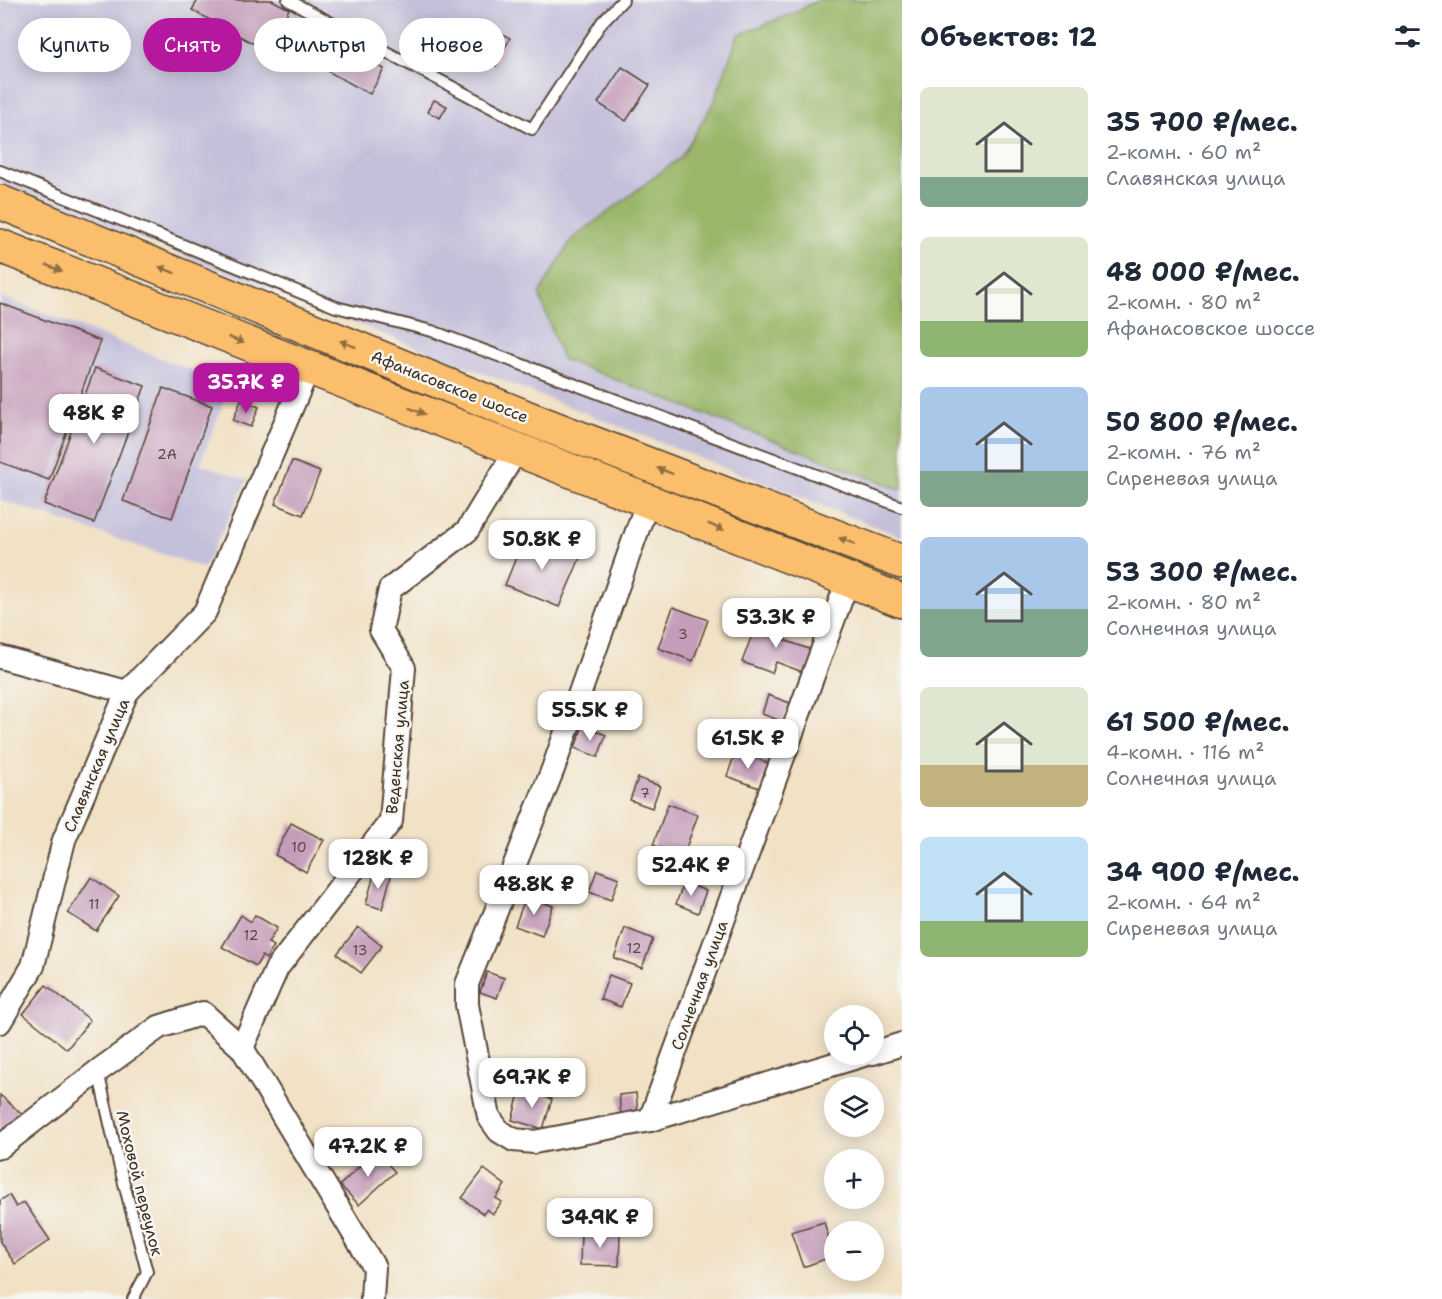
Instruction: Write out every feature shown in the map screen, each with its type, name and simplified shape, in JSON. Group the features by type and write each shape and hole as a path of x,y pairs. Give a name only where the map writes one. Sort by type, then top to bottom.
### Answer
{"main road":[{"name":"Афанасовское шоссе","path":"0,202 533,420 902,562"},
{"path":"0,246 902,601"}],"street":[{"name":"Славянская улица","path":"0,1022 33,966 64,840 127,692 205,612 308,369"},
{"name":"Веденская улица","path":"242,1048 277,968 391,821 404,668 381,630 390,589 467,531 516,451"},
{"path":"648,500 553,769 470,975 466,993 489,1117 499,1131 514,1140 534,1142 650,1120 831,1065"},
{"name":"Солнечная улица","path":"650,1120 848,580"},
{"path":"0,657 127,692"},
{"path":"0,1148 98,1071 159,1027 202,1013 242,1048 374,1267 372,1299"},
{"path":"884,1050 902,1044"}],"lane":[{"path":"288,0 532,129 602,22 623,0"},
{"path":"0,171 336,307 432,331 902,507"},
{"name":"Моховой переулок","path":"98,1071 147,1272 133,1299"}],"shaded area":[{"path":"0,0 902,0 902,537 0,184"},
{"path":"0,296 230,385 200,464 247,480 204,568 0,500"}],"green space":[{"path":"817,0 902,0 902,490 562,359 539,294 572,239 681,157 714,102 738,35 799,11"}],"building":[{"path":"198,0 272,0 289,9 285,17 287,18 254,18 254,44 242,37 242,18 207,18 192,10"},
{"path":"505,35 510,38 505,48"},
{"path":"622,67 650,85 626,121 598,103"},
{"path":"329,72 382,72 370,94"},
{"path":"434,100 447,106 440,118 428,112"},
{"path":"0,303 100,341 49,480 0,462"},
{"path":"95,368 145,386 94,523 44,504"},
{"path":"163,388 212,406 172,518 123,501"},
{"path":"241,400 259,407 251,427 233,420"},
{"path":"292,461 320,472 303,515 275,504"},
{"path":"525,535 580,558 559,607 505,585"},
{"path":"673,607 708,620 693,661 658,648"},
{"path":"759,616 789,627 784,640 817,652 808,674 776,662 772,673 742,662"},
{"path":"768,695 790,703 784,722 762,714"},
{"path":"583,726 606,735 598,757 575,748"},
{"path":"736,751 768,763 759,788 727,776"},
{"path":"638,778 660,786 652,808 630,800"},
{"path":"668,804 698,815 683,856 653,845"},
{"path":"291,823 324,840 306,872 275,855"},
{"path":"597,870 619,878 611,900 589,892"},
{"path":"375,871 391,876 382,909 366,904"},
{"path":"91,877 119,896 96,931 68,913"},
{"path":"684,882 706,891 698,913 676,904"},
{"path":"526,896 553,906 542,936 515,926"},
{"path":"241,915 251,922 255,915 277,928 268,943 274,946 266,959 262,956 256,966 222,947"},
{"path":"358,927 382,946 361,973 337,954"},
{"path":"625,928 653,939 642,968 614,958"},
{"path":"487,972 504,978 497,998 480,992"},
{"path":"609,975 630,983 621,1007 600,999"},
{"path":"46,985 90,1020 67,1049 23,1014"},
{"path":"520,1090 552,1099 543,1129 512,1120"},
{"path":"636,1093 638,1114 621,1116 619,1095"},
{"path":"0,1095 32,1123 0,1143"},
{"path":"376,1151 395,1172 359,1205 340,1185"},
{"path":"484,1169 505,1185 496,1198 502,1202 493,1214 487,1209 483,1214 462,1198"},
{"path":"9,1195 16,1207 24,1202 50,1240 15,1264 0,1242 0,1201"},
{"path":"824,1222 824,1260 803,1267 791,1232"},
{"path":"581,1232 620,1233 619,1266 580,1265"}]}
